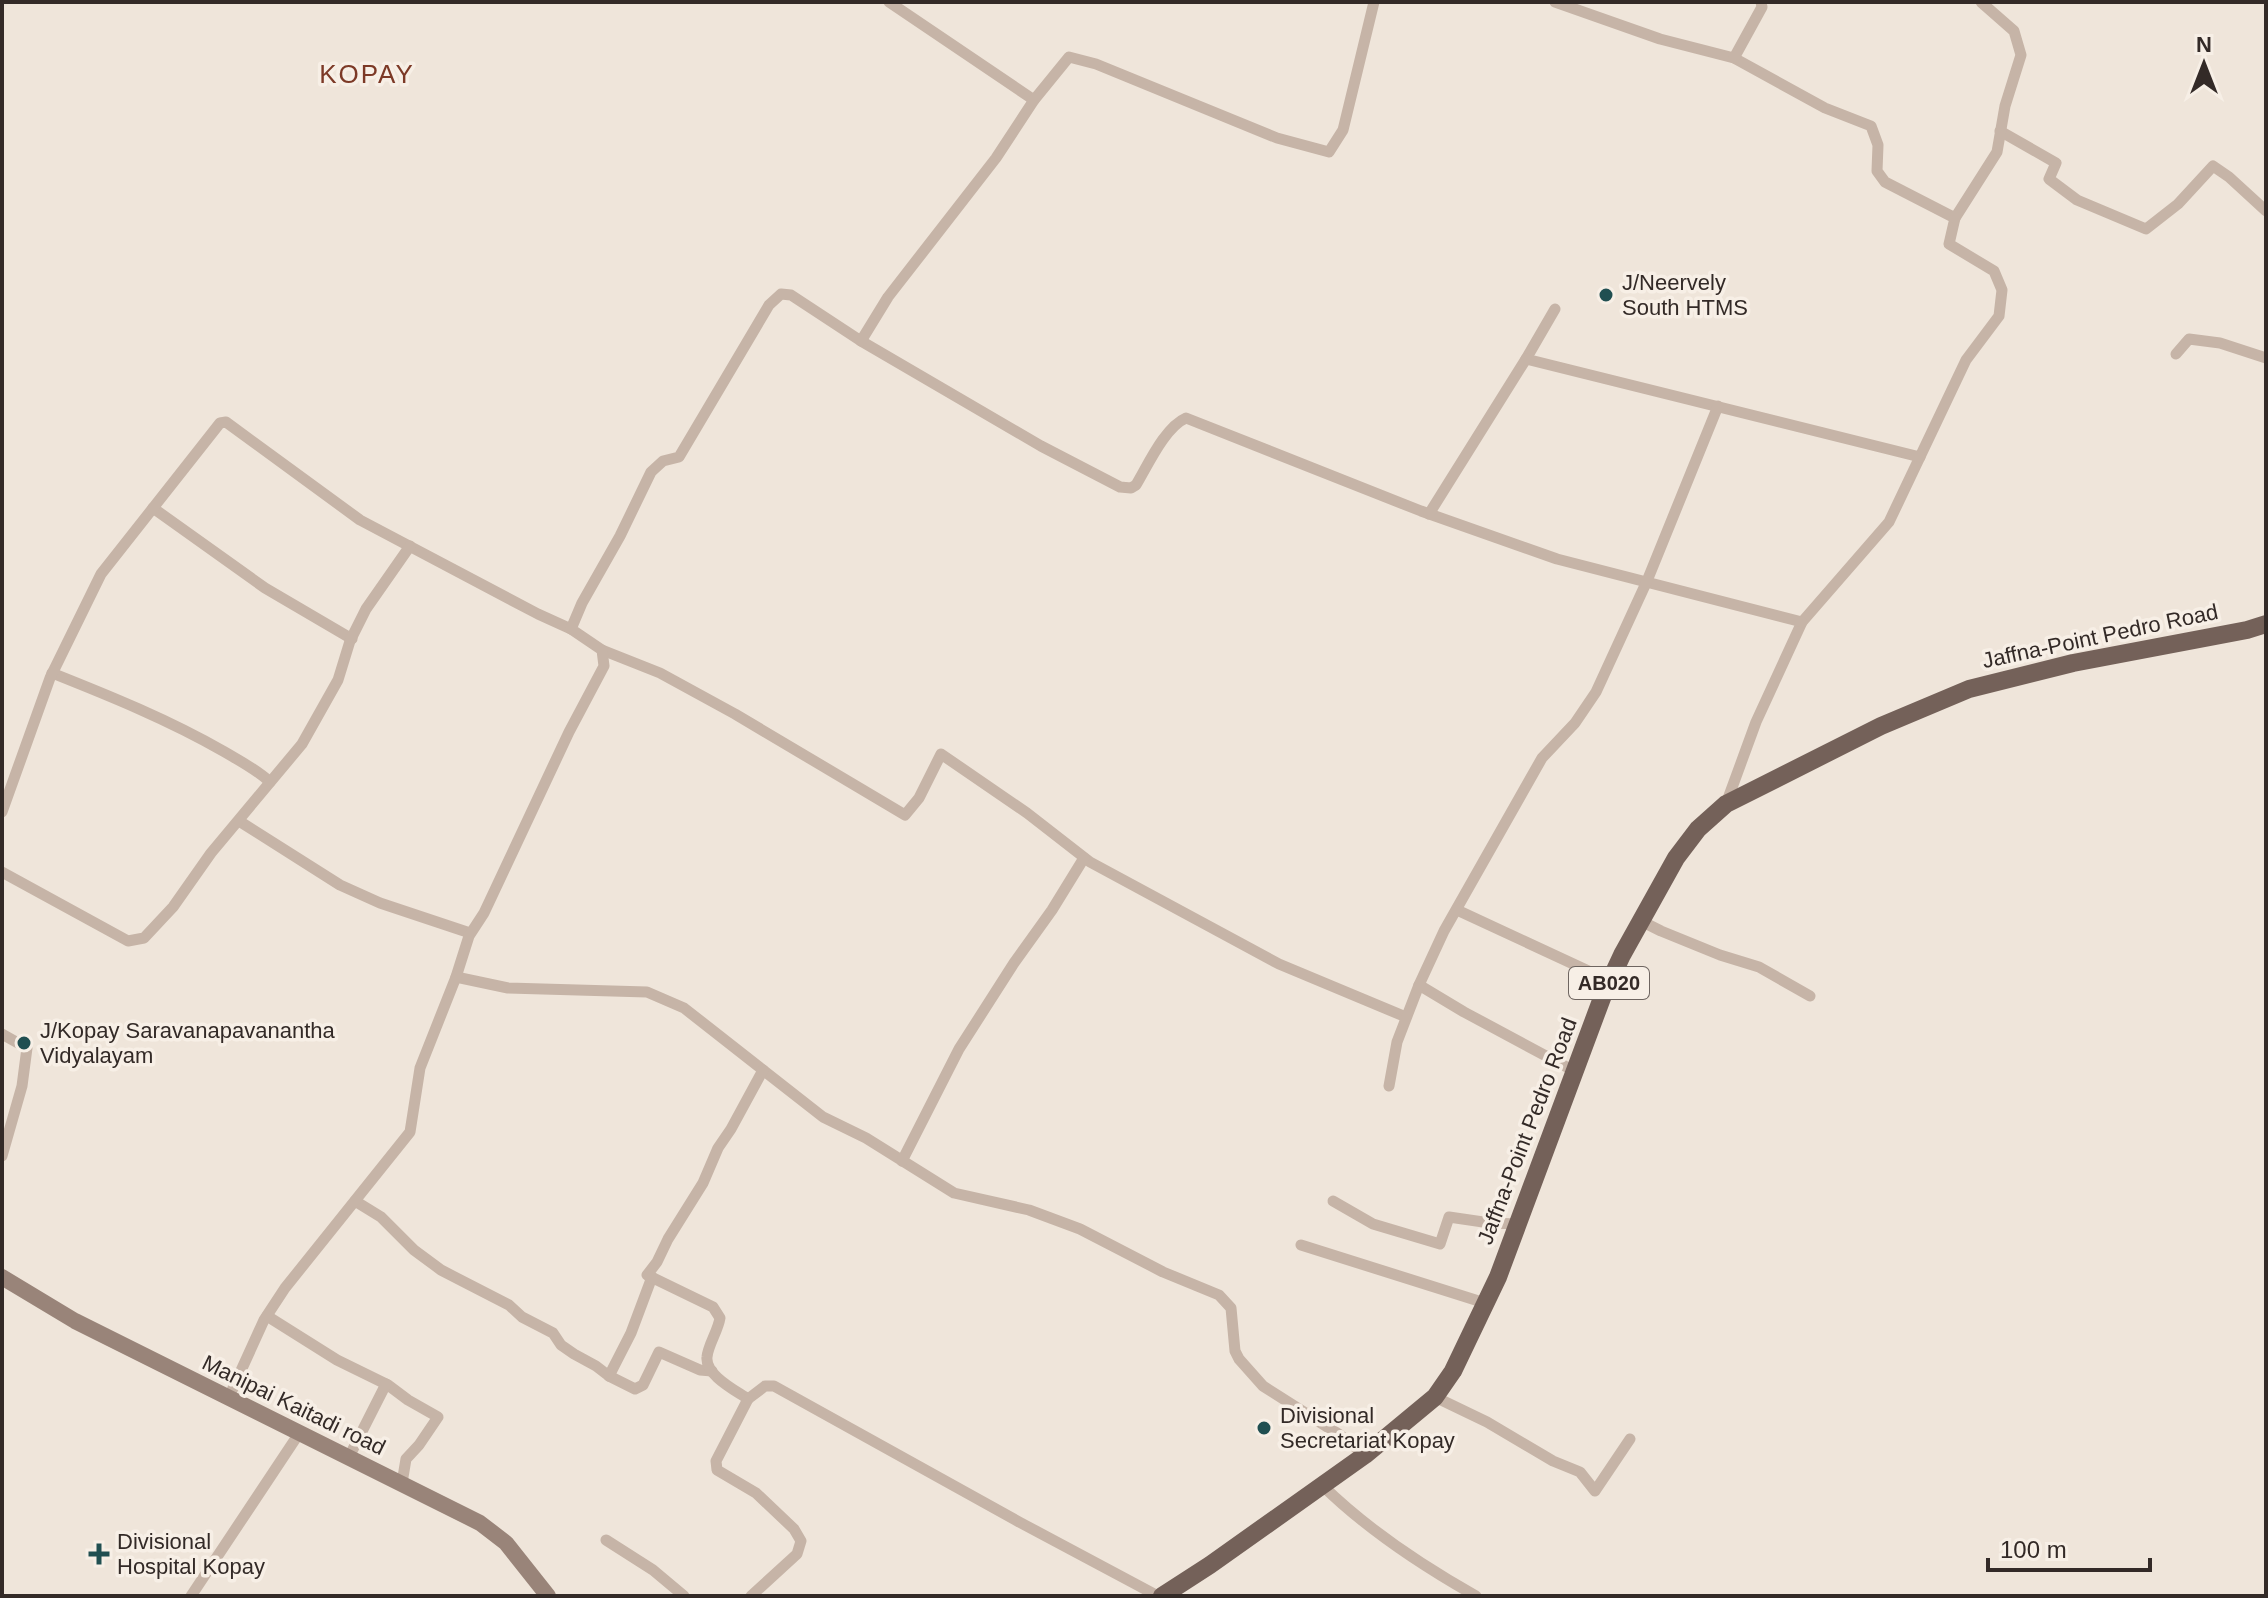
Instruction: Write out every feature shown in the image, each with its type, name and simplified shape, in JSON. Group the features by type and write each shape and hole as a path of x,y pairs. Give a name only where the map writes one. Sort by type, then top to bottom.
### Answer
{"main road":[{"name":"Jaffna-Point Pedro Road","path":"1160,1596 1323,1486 1435,1397 1453,1371 1498,1277 1610,981 1676,858 1698,829 1726,804 1881,726 1969,689 2073,663 2266,624"},
{"name":"Manipai Kaitadi road","path":"2,1277 75,1321 480,1523 506,1543 548,1596"}],"street":[{"path":"889,2 1034,100"},
{"path":"861,341 888,297 996,158 1034,100 1069,57 1096,64 1277,138 1329,152 1343,130 1374,2"},
{"path":"1555,2 1660,39 1734,58 1825,108 1871,126 1878,145 1877,171 1885,182 1955,218"},
{"path":"1734,58 1762,7 1761,2"},
{"path":"1726,804 1756,722 1802,622 1889,522 1966,360 1999,316 2002,290 1994,271 1949,244 1955,218 1997,152 2005,106 2021,55 2014,31 1981,2"},
{"path":"2000,131 2056,163 2049,179 2077,200 2146,229 2178,204 2213,166 2266,211"},
{"path":"571,629 651,472 663,461 679,457 769,305 781,294 791,295 861,341 1041,446 1120,487 1136,485 1160,445 1178,422 1186,418 1429,514 1557,559 1802,622"},
{"path":"1429,514 1555,309"},
{"path":"2176,354 2189,339 2220,343 2266,358"},
{"path":"1526,359 1920,457"},
{"path":"1389,1086 1397,1042 1419,985 1542,758 1575,723 1596,692 1647,581 1718,406"},
{"path":"2,812 52,673 101,574 220,423 226,422 360,520 571,629 602,650 660,673 905,815 919,798 941,754 1027,813 1084,858 1279,964 1406,1017"},
{"path":"153,508 265,588 352,639"},
{"path":"2,872 128,941 144,938 173,907 211,853 302,744 338,680 366,609 410,546"},
{"path":"229,1397 267,1316 285,1288 410,1132 420,1068 470,933 484,913 569,732 604,666 602,650"},
{"path":"52,673 202,739 258,771 270,782"},
{"path":"239,821 340,885 380,903 470,933"},
{"path":"902,1161 959,1049 1084,858"},
{"path":"1457,910 1610,981"},
{"path":"1641,921 1705,949 1759,967 1810,996"},
{"path":"456,977 508,988 647,992 684,1008 823,1117 866,1138 954,1193 1029,1210 1080,1229 1163,1272 1219,1295 1231,1308 1235,1351 1263,1386 1340,1435 1365,1455"},
{"path":"1419,985 1576,1072"},
{"path":"2,1034 27,1048 22,1086 2,1156"},
{"path":"748,1399 712,1371 707,1357 720,1318 713,1307 647,1275 703,1183 718,1148 763,1070"},
{"path":"355,1201 381,1217 414,1250 441,1270 509,1305 522,1317 553,1333 561,1345 635,1389 643,1385 659,1352 700,1370 712,1371"},
{"path":"1333,1201 1373,1224 1440,1244 1449,1217 1518,1224"},
{"path":"1301,1245 1485,1303"},
{"path":"609,1376 631,1333 652,1277"},
{"path":"267,1316 438,1417 406,1459 402,1483"},
{"path":"349,1457 386,1384"},
{"path":"751,1596 797,1554 801,1541 794,1529 756,1493 717,1470 716,1461 748,1399 765,1386 774,1386 1160,1596"},
{"path":"1435,1397 1487,1422 1553,1461 1580,1472 1595,1491 1630,1439"},
{"path":"191,1596 300,1432"},
{"path":"1323,1486 1352,1515 1436,1573 1476,1596"},
{"path":"606,1540 653,1570 684,1596"}],"place":[{"name":"J/Neervely South HTMS","path":"1606,295"},
{"name":"J/Kopay Saravanapavanantha Vidyalayam","path":"24,1043"},
{"name":"Divisional Secretariat Kopay","path":"1264,1428"},
{"name":"Divisional Hospital Kopay","path":"99,1554"}],"district":[{"name":"KOPAY","path":"367,74"}]}
